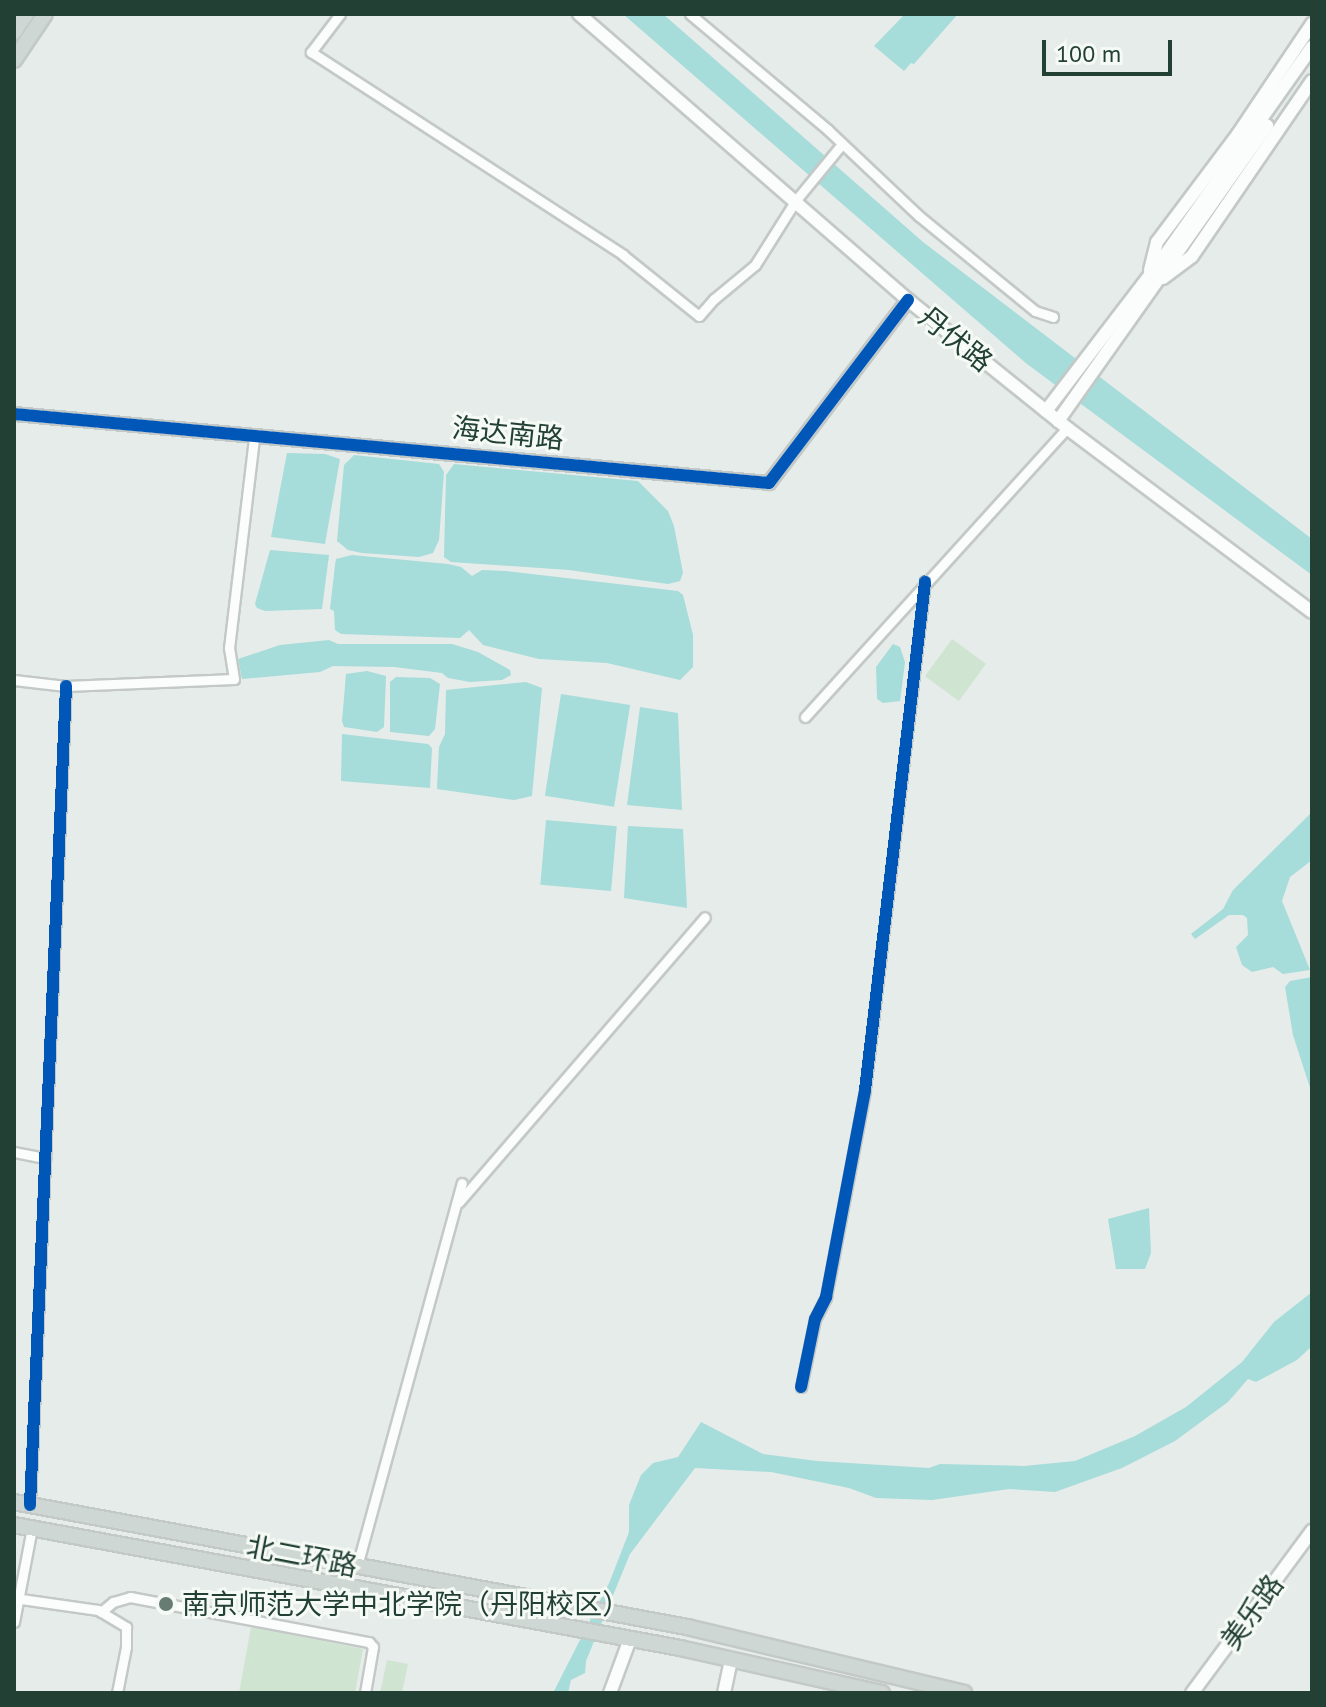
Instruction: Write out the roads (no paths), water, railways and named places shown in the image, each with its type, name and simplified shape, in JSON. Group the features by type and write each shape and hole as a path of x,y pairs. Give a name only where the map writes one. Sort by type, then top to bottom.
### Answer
{"main road":[{"path":"14,32 26,14"},
{"path":"14,60 45,14"},
{"name":"丹伏路","path":"579,14 908,300 1046,411 1312,612"},
{"path":"1153,278 1157,242 1238,134 1312,24"},
{"path":"1063,424 1071,403 1153,278 1312,47"},
{"path":"1046,411 1153,278 1312,61"},
{"path":"1153,278 1192,256 1312,81"},
{"name":"海达南路","path":"14,414 769,483 908,300"},
{"name":"北二环路","path":"14,1502 602,1611 743,1640 964,1693"},
{"path":"24,1527 30,1505"},
{"name":"北二环路","path":"24,1527 630,1639 882,1693"},
{"name":"美乐路","path":"1192,1693 1312,1531"},
{"path":"351,1588 357,1566"},
{"path":"610,1693 630,1639"},
{"path":"724,1693 743,1640"}],"street":[{"path":"340,14 311,52 623,255 699,316 714,299 755,265 796,200 839,147"},
{"path":"690,14 919,216 1035,311 1053,317"},
{"path":"805,717 1063,424"},
{"path":"14,680 66,686 234,679 229,648 254,437"},
{"path":"801,1387 815,1319 826,1297 865,1090 925,582"},
{"path":"30,1505 66,686"},
{"path":"457,1204 705,917"},
{"path":"14,1152 45,1158"},
{"path":"357,1566 462,1183"},
{"path":"14,1622 24,1527"},
{"path":"101,1612 113,1602 130,1597 369,1642 373,1647 365,1693"},
{"path":"16,1598 101,1612 118,1620 128,1633 117,1693"}],"water":[{"path":"623,14 663,14 923,242 1312,539 1312,575 1027,364"},
{"path":"905,14 958,14 914,64 911,63 904,71 874,46"},
{"path":"287,453 325,454 340,459 325,544 271,537"},
{"path":"354,455 439,464 444,472 439,540 433,553 419,557 362,553 348,550 337,541 344,465"},
{"path":"454,464 638,481 668,511 683,573 680,581 668,584 569,570 451,562 444,557 446,475"},
{"path":"270,550 329,555 322,609 265,611 257,608 255,604"},
{"path":"352,555 448,564 461,567 472,576 482,570 506,571 678,591 683,595 693,635 693,667 680,680 607,663 539,659 483,645 469,630 460,638 341,634 335,630 334,611 330,609 335,565 336,559"},
{"path":"329,640 338,644 452,644 478,652 510,670 511,675 502,680 470,682 448,678 442,673 394,667 333,666 320,672 242,679 238,659 280,645"},
{"path":"893,644 900,647 905,662 900,701 883,703 877,699 876,667"},
{"path":"367,671 386,676 384,727 377,732 344,727 342,721 346,674"},
{"path":"396,677 430,678 440,684 435,729 429,736 390,732 390,682"},
{"path":"526,682 542,688 532,796 514,800 437,789 439,747 445,734 446,690"},
{"path":"561,694 630,705 614,807 545,796"},
{"path":"640,707 678,713 682,810 627,805"},
{"path":"342,734 428,744 432,748 430,788 341,781"},
{"path":"1312,812 1312,860 1290,877 1282,901 1310,970 1283,974 1273,967 1252,972 1242,965 1236,947 1248,935 1247,918 1243,915 1229,915 1195,939 1191,934 1223,909 1233,890"},
{"path":"546,820 617,826 611,891 540,885"},
{"path":"628,826 683,829 687,908 624,898"},
{"path":"1312,977 1312,1094 1293,1035 1285,987 1290,981"},
{"path":"1149,1208 1151,1253 1145,1269 1116,1269 1108,1219"},
{"path":"1312,1292 1312,1346 1297,1360 1256,1382 1248,1379 1228,1402 1175,1441 1122,1468 1055,1492 1009,1489 932,1500 876,1498 849,1488 771,1472 695,1468 630,1554 586,1661 585,1673 571,1680 568,1693 553,1693 610,1581 629,1532 629,1505 641,1475 653,1463 678,1457 701,1422 763,1454 817,1461 929,1468 940,1464 1024,1466 1075,1461 1135,1436 1186,1407 1242,1362 1274,1322"}],"place":[{"name":"南京师范大学中北学院（丹阳校区）","path":"166,1604"}]}
